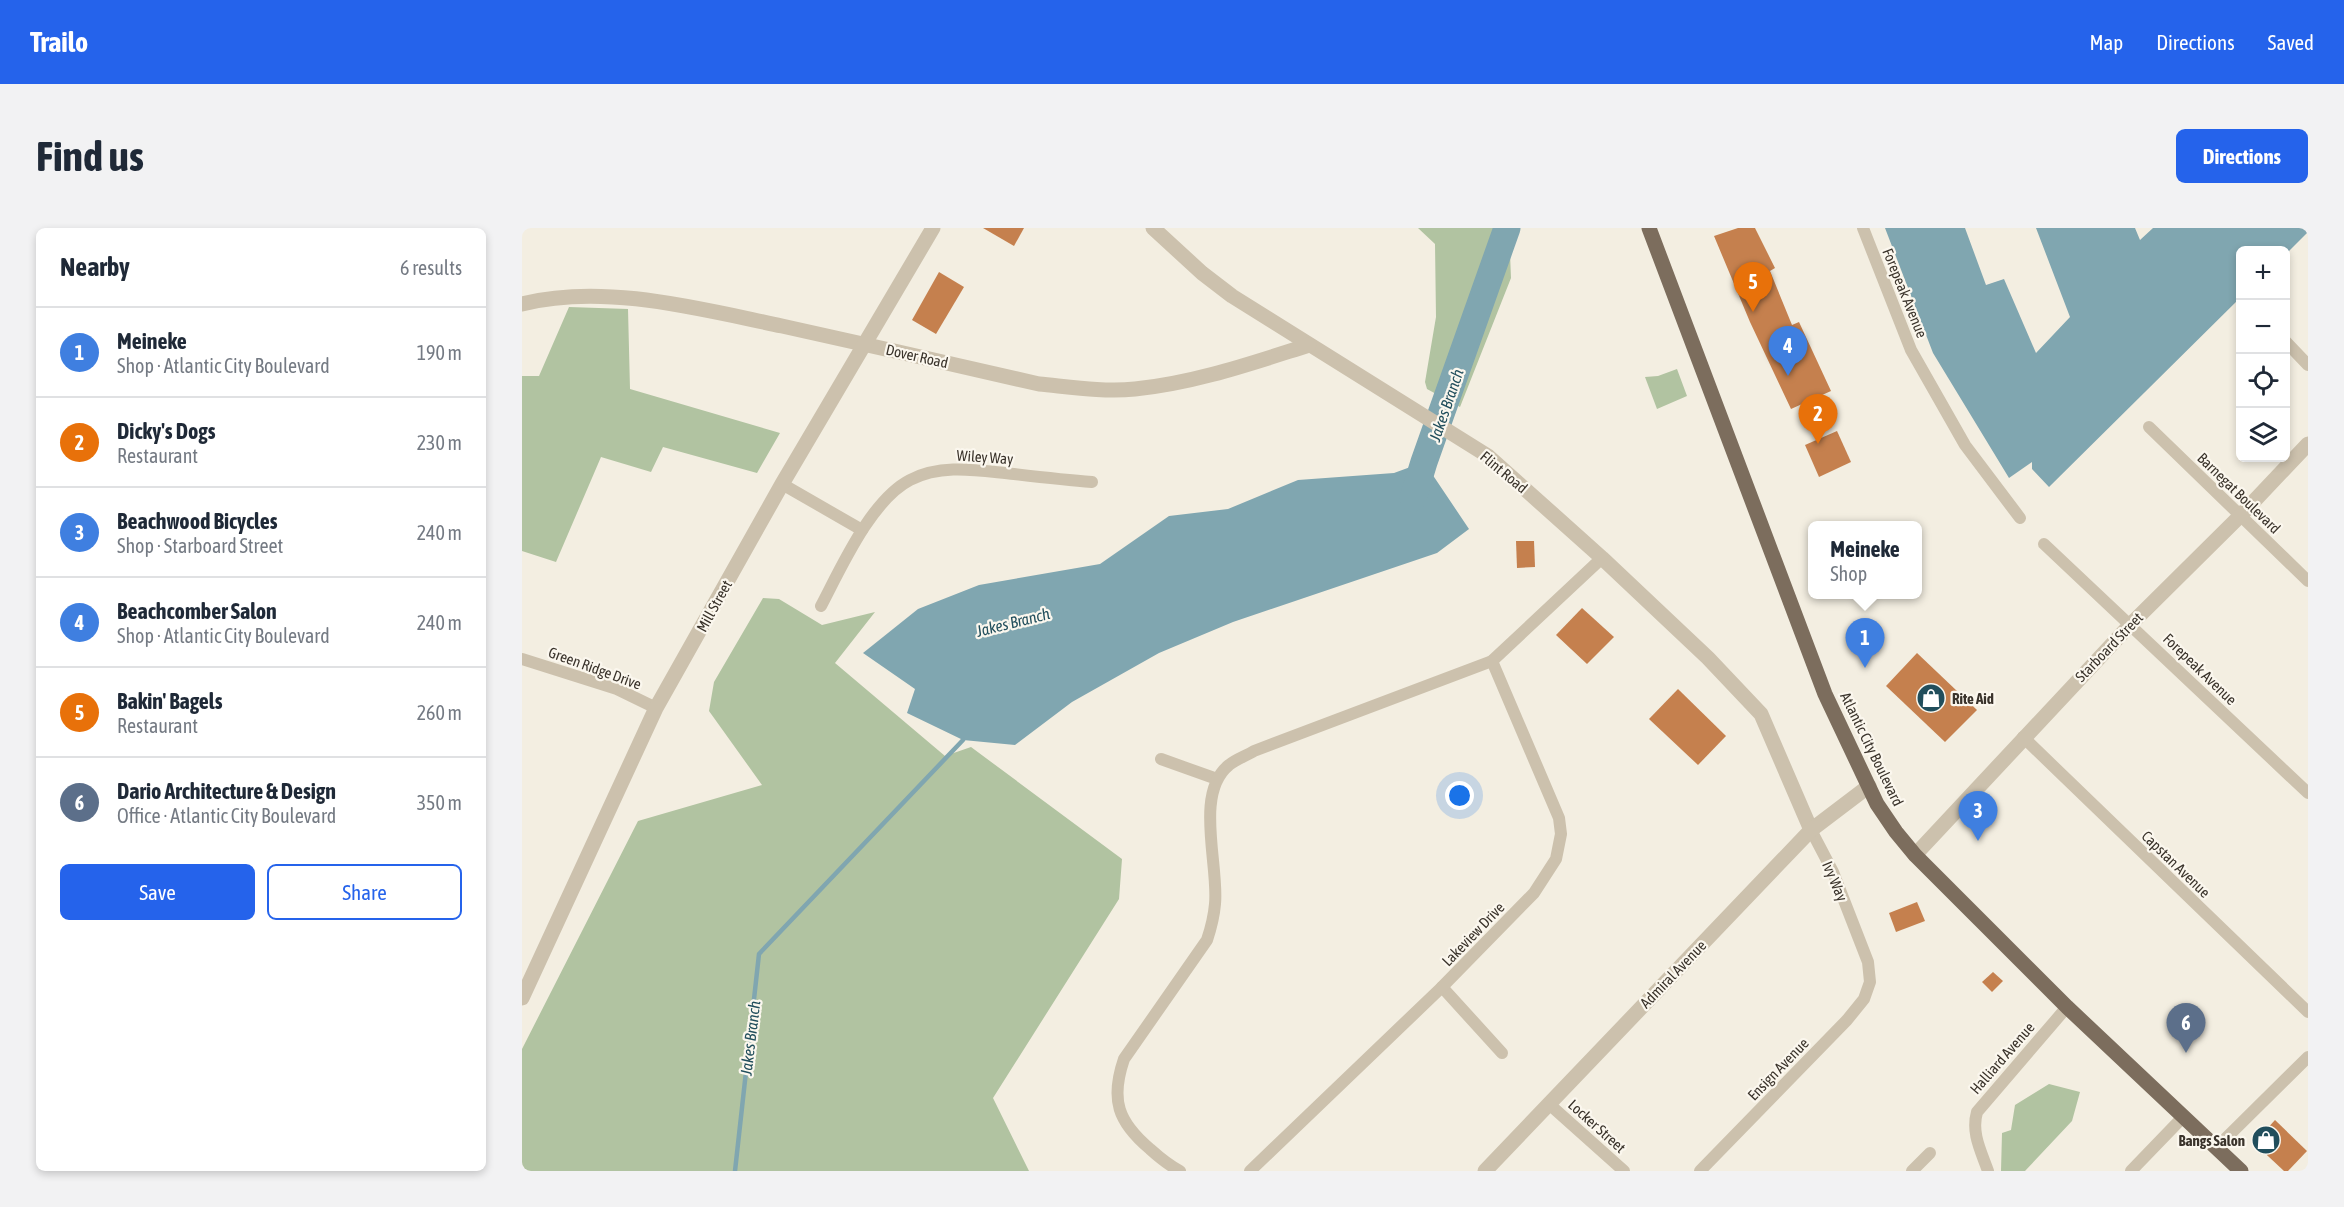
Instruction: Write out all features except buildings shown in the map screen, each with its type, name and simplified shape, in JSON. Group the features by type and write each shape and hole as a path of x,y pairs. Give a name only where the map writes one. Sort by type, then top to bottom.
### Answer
{"main road":[{"name":"Atlantic City Boulevard","path":"1648,228 1825,694 1877,804 1915,855 2067,1007 2241,1171"}],"street":[{"name":"Mill Street","path":"522,998 656,708 783,484 933,228"},
{"name":"Flint Road","path":"1153,228 1202,273 1232,296 1488,456 1602,558 1708,658 1761,714 1792,784"},
{"name":"Forepeak Avenue","path":"1863,228 1911,350 1965,445 2020,518"},
{"name":"Dover Road","path":"522,304 542,298 587,296 637,300 712,312 1039,384 1089,389 1134,389 1181,381 1229,370 1309,345"},
{"path":"2290,346 2308,365"},
{"name":"Barnegat Boulevard","path":"2149,427 2308,581"},
{"name":"Starboard Street","path":"1915,855 2131,624 2240,516 2308,444"},
{"name":"Wiley Way","path":"821,606 862,530 887,499 909,480 933,471 960,469 1092,482"},
{"path":"783,484 862,530"},
{"name":"Forepeak Avenue","path":"2044,544 2308,793"},
{"path":"1180,1171 1169,1166 1134,1136 1122,1120 1118,1107 1118,1077 1125,1059 1207,940 1215,903 1209,824 1217,779 1229,765 1254,751 1492,661 1602,558"},
{"name":"Green Ridge Drive","path":"522,659 617,689 656,708"},
{"name":"Lakeview Drive","path":"1250,1171 1442,987 1533,893 1548,875 1556,859 1561,834 1559,818 1492,661"},
{"name":"Capstan Avenue","path":"2023,737 2308,1012"},
{"path":"1161,759 1217,779"},
{"name":"Ivy Way","path":"1792,784 1811,830 1833,872 1868,962 1870,982"},
{"name":"Admiral Avenue","path":"1485,1171 1811,830 1869,786"},
{"name":"Ensign Avenue","path":"1700,1171 1847,1020 1864,999 1870,982"},
{"path":"1442,987 1502,1053"},
{"name":"Halliard Avenue","path":"1988,1171 1976,1136 1974,1121 1977,1112 1984,1100 2067,1007"},
{"path":"2217,1147 2308,1057"},
{"name":"Locker Street","path":"1549,1104 1624,1171"},
{"path":"2131,1171 2184,1116"},
{"path":"1912,1171 1930,1153"}],"green space":[{"path":"1418,228 1509,228 1511,278 1460,407 1427,389 1425,382 1436,317 1435,244"},
{"path":"569,307 628,309 630,389 780,433 757,473 663,447 651,472 601,457 556,562 522,551 522,376 539,376"},
{"path":"1677,369 1687,396 1657,409 1645,377 1658,376"},
{"path":"763,598 779,599 822,625 875,612 835,663 945,756 971,747 1122,859 1119,899 993,1098 1029,1171 522,1171 522,1049 638,821 762,785 709,711 714,682"},
{"path":"2049,1084 2080,1092 2072,1121 2025,1171 2001,1171 2002,1133 2011,1130 2015,1105"}],"water":[{"path":"1885,228 1965,228 1986,285 2004,279 2036,353 2070,317 2036,228 2135,228 2140,240 2153,228 2308,228 2308,232 2290,250 2290,246 2236,246 2236,302 2049,487 2032,469 2032,462 2009,478 1933,353"},
{"path":"1424,462 1469,529 1437,553 1233,622 1159,653 1072,702 1015,745 963,740 907,713 915,689 863,653 918,609 979,585 1100,564 1169,516 1228,509 1298,480 1394,473"}],"waterway":[{"name":"Jakes Branch","path":"1413,498 1507,228"},
{"name":"Jakes Branch","path":"735,1171 759,954 963,740"}],"place":[{"name":"Bakin' Bagels","path":"1753,312"},
{"name":"Beachcomber Salon","path":"1788,376"},
{"name":"Dicky's Dogs","path":"1818,444"},
{"name":"Meineke","path":"1865,668"},
{"name":"Rite Aid","path":"1931,698"},
{"name":"Beachwood Bicycles","path":"1978,841"},
{"name":"Dario Architecture & Design","path":"2186,1053"},
{"name":"Bangs Salon","path":"2266,1140"}]}
